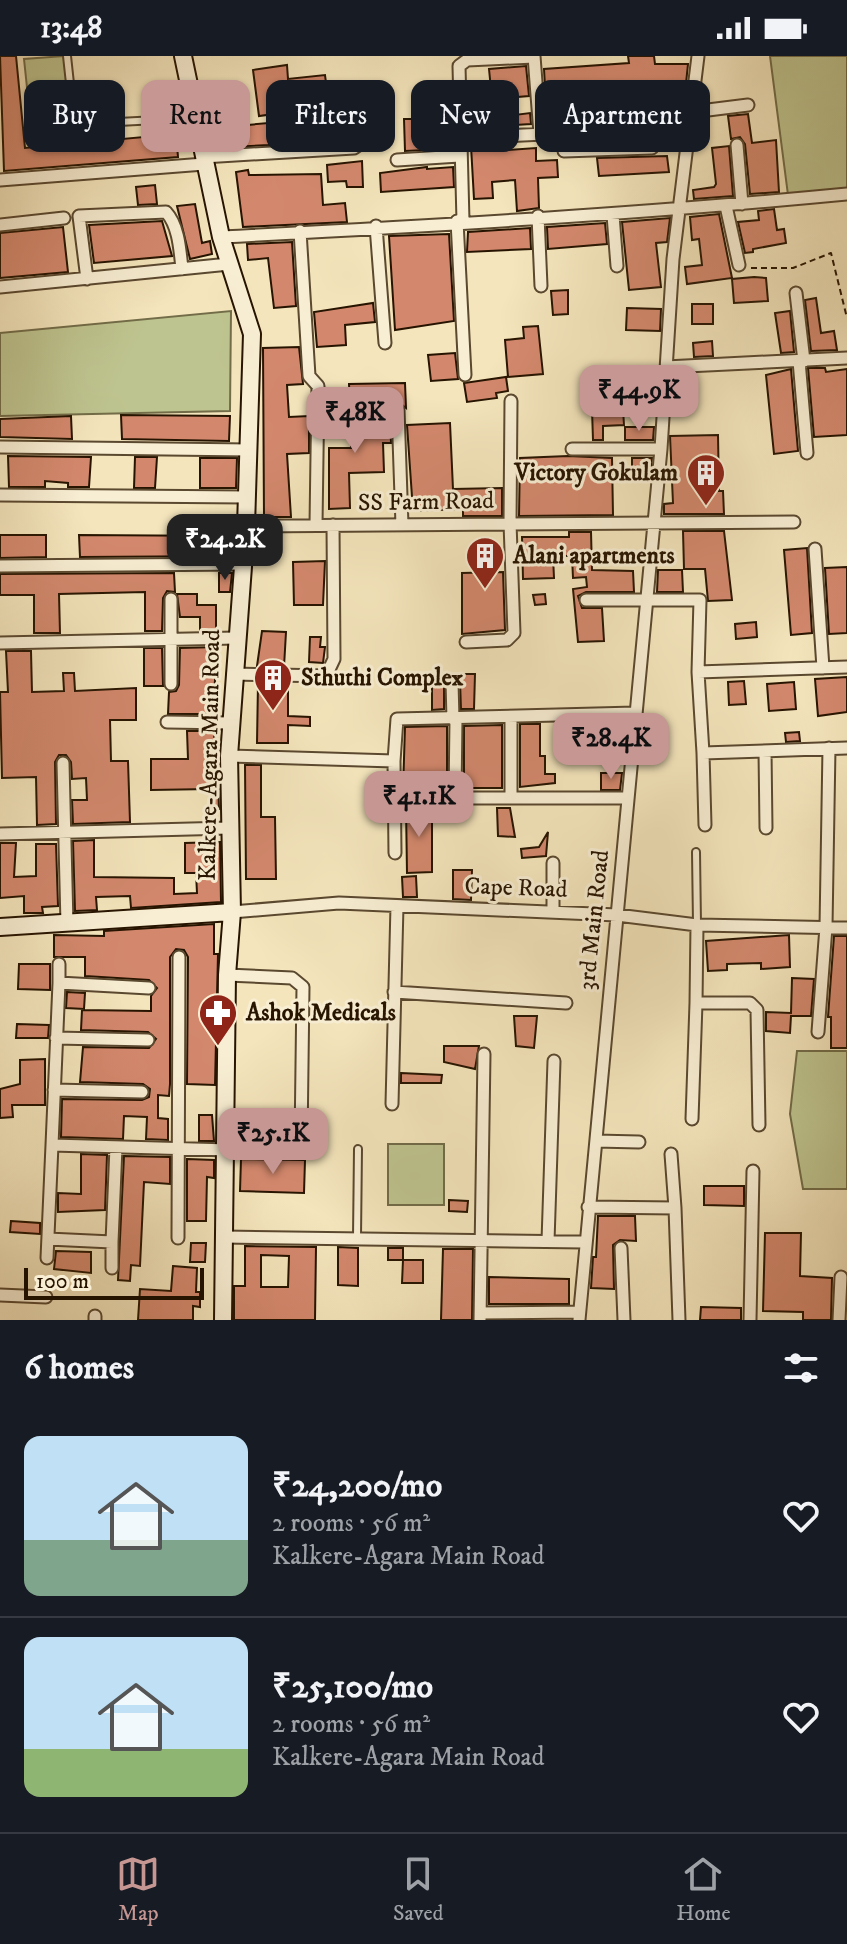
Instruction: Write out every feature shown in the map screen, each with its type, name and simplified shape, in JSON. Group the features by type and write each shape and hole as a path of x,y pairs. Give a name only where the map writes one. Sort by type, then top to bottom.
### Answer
{"street":[{"name":"Kalkere-Agara Main Road","path":"183,56 188,80"},
{"name":"3rd Main Road","path":"695,80 698,56"},
{"path":"456,80 462,62 534,57 536,80"},
{"path":"710,110 748,105"},
{"path":"737,145 742,204"},
{"name":"Kalkere-Agara Main Road","path":"202,152 221,237 252,334 246,526 229,756 232,912 227,975 223,1320"},
{"path":"0,180 308,152"},
{"path":"459,152 465,375"},
{"name":"3rd Main Road","path":"579,1316 687,152"},
{"path":"397,160 459,156"},
{"path":"221,237 538,216 613,215 847,194"},
{"path":"726,206 739,265"},
{"path":"87,279 79,216 166,212 179,244 182,269"},
{"path":"613,215 617,266"},
{"path":"538,216 541,286"},
{"path":"0,225 64,218"},
{"path":"376,226 385,343"},
{"path":"300,231 309,376 318,386 316,525"},
{"path":"0,287 229,264"},
{"path":"796,293 807,453"},
{"path":"666,367 847,358"},
{"path":"600,399 664,402"},
{"path":"466,642 507,640 514,633 510,523 511,401"},
{"path":"348,412 398,410 402,525"},
{"path":"0,447 249,450"},
{"path":"572,449 661,449"},
{"path":"0,495 246,497"},
{"name":"SS Farm Road","path":"246,526 794,522"},
{"path":"233,674 326,676 334,659 333,525"},
{"path":"815,549 823,668"},
{"path":"0,566 242,564"},
{"path":"586,600 647,597 700,600 698,672 705,825"},
{"path":"171,599 171,684"},
{"path":"0,643 236,638"},
{"path":"698,672 847,667"},
{"path":"452,682 455,798"},
{"path":"395,853 397,719 635,713"},
{"path":"511,718 511,798"},
{"path":"167,722 230,723"},
{"path":"818,1032 826,927 829,748"},
{"path":"703,753 847,748"},
{"path":"765,751 766,828"},
{"path":"229,756 394,761"},
{"path":"63,763 62,833 67,924"},
{"path":"394,798 628,798"},
{"path":"0,834 229,828"},
{"path":"553,863 553,911"},
{"name":"Cape Road","path":"232,912 339,903 553,911 697,925 847,928"},
{"path":"392,1104 397,906"},
{"path":"0,927 232,912"},
{"path":"692,1119 697,925"},
{"path":"178,1238 179,957"},
{"path":"47,1258 59,964"},
{"path":"52,1145 282,1154 297,1152 300,1148 305,993 301,983 292,978 227,975"},
{"path":"59,983 149,988"},
{"path":"394,992 566,1003"},
{"path":"696,1003 755,1005 759,1125"},
{"path":"56,1038 148,1040"},
{"path":"484,1054 480,1316 579,1316"},
{"path":"548,1241 554,1061"},
{"path":"54,1090 142,1092"},
{"path":"596,1141 639,1142"},
{"path":"112,1268 116,1147"},
{"path":"671,1154 679,1320"},
{"path":"750,1320 753,1171"},
{"path":"588,1207 675,1208"},
{"path":"224,1237 584,1242"},
{"path":"48,1239 112,1242"},
{"path":"621,1248 624,1320"},
{"path":"839,1320 841,1277"},
{"path":"0,1295 46,1297"}],"lane":[{"path":"67,56 73,111 80,124 141,121"},
{"path":"696,852 697,925"},
{"path":"357,1237 358,1149"}],"path":[{"path":"739,265 793,268 831,253 847,318"}],"green space":[{"path":"64,56 67,80 26,80 24,59"},
{"path":"770,56 847,56 847,188 788,195"},
{"path":"231,311 230,411 0,416 0,333"},
{"path":"797,1051 847,1051 847,1189 803,1189 790,1114"},
{"path":"388,1144 444,1144 444,1205 388,1205"}],"building":[{"path":"0,56 16,56 24,152 125,152 125,139 141,137 141,152 178,152 178,157 4,171"},
{"path":"628,56 654,56 655,64 688,64 686,80 545,80 544,69 629,63"},
{"path":"287,65 288,79 325,75 326,80 266,80 266,115 259,116 253,70"},
{"path":"526,66 529,96 519,97 519,80 490,80 489,69"},
{"path":"530,113 531,124 519,125 519,114"},
{"path":"748,114 752,143 776,140 779,192 750,194 745,144 740,137 731,139 728,116"},
{"path":"404,119 411,119 411,151 405,151"},
{"path":"266,123 266,145 250,146 250,125"},
{"path":"729,146 733,196 694,199 693,190 716,184 712,148"},
{"path":"535,148 536,161 557,160 558,177 538,178 539,208 517,211 515,180 492,182 493,198 474,199 471,152 519,152 519,149"},
{"path":"667,156 669,172 599,176 597,158"},
{"path":"362,161 363,187 347,187 346,181 328,182 327,165"},
{"path":"453,167 454,187 381,192 380,173"},
{"path":"248,170 249,175 321,174 323,205 345,203 347,222 243,227 236,172"},
{"path":"155,185 157,204 138,205 136,187"},
{"path":"195,204 202,243 210,241 212,254 190,259 177,206"},
{"path":"774,209 777,230 784,229 786,243 745,253 738,222 759,220 758,211"},
{"path":"719,214 732,278 687,284 685,267 702,265 699,239 692,240 690,217"},
{"path":"670,218 667,242 656,243 661,287 629,290 622,222"},
{"path":"162,221 172,256 94,263 89,225"},
{"path":"605,223 607,244 548,249 547,227"},
{"path":"63,227 68,272 0,278 0,233"},
{"path":"530,228 531,249 467,252 468,232"},
{"path":"449,234 454,321 395,330 389,236"},
{"path":"292,242 296,306 274,308 268,258 248,260 247,244"},
{"path":"766,278 768,301 734,303 732,279"},
{"path":"568,290 568,314 553,315 551,291"},
{"path":"816,298 821,333 834,331 837,350 811,351 805,300"},
{"path":"373,303 375,322 345,325 346,345 317,347 314,312"},
{"path":"692,304 713,304 713,324 692,324"},
{"path":"627,308 661,309 660,331 626,330"},
{"path":"790,311 794,352 781,353 775,313"},
{"path":"538,326 543,374 508,377 505,340 524,338 523,327"},
{"path":"712,341 713,356 694,357 693,343"},
{"path":"299,347 303,384 287,385 289,417 309,416 309,453 287,454 291,517 264,517 263,348"},
{"path":"455,353 458,379 431,381 428,355"},
{"path":"808,368 825,368 826,372 847,369 847,435 814,437"},
{"path":"791,369 798,451 774,454 766,375"},
{"path":"506,377 508,391 496,393 497,398 467,402 464,383"},
{"path":"405,383 406,408 398,402 350,403 349,384"},
{"path":"592,409 623,409 624,425 603,426 603,440 593,440"},
{"path":"121,415 230,416 229,441 122,439"},
{"path":"340,415 348,420 390,419 391,443 383,443 384,472 349,473 350,508 329,509 329,448 351,448 351,429 326,429 326,416"},
{"path":"71,416 72,439 0,437 0,419"},
{"path":"450,423 453,489 502,488 502,516 463,516 463,509 413,511 407,425"},
{"path":"625,427 654,427 653,440 625,440"},
{"path":"718,435 719,491 723,491 724,514 664,514 664,504 673,503 670,436"},
{"path":"8,456 91,457 89,487 68,487 68,483 45,481 45,487 9,487"},
{"path":"135,457 157,457 155,488 134,488"},
{"path":"200,458 237,458 236,488 200,488"},
{"path":"520,458 612,458 613,515 519,516"},
{"path":"632,458 652,458 649,482 632,481"},
{"path":"683,531 724,531 732,600 708,601 705,569 684,569"},
{"path":"569,532 591,532 592,570 633,571 634,592 586,592 578,596 582,608 602,608 604,641 578,642 573,589 587,587 586,577 573,578 572,556 553,556 554,578 523,579 522,537 569,537"},
{"path":"0,535 46,535 46,557 0,558"},
{"path":"79,535 233,536 233,556 80,557"},
{"path":"807,548 812,633 791,635 784,550"},
{"path":"325,561 323,605 294,605 293,562"},
{"path":"847,567 847,633 829,634 825,568"},
{"path":"658,570 682,570 683,592 657,592"},
{"path":"503,572 505,630 462,634 462,573"},
{"path":"174,573 175,592 167,591 163,598 162,631 145,631 145,592 59,594 60,633 34,633 34,595 0,595 0,574"},
{"path":"219,573 232,573 230,592 219,592"},
{"path":"177,594 197,594 197,605 216,605 216,630 200,630 200,617 180,617"},
{"path":"545,594 546,604 535,605 533,595"},
{"path":"756,622 757,637 736,639 735,624"},
{"path":"262,631 286,632 284,667 257,666"},
{"path":"310,637 321,637 320,647 325,647 323,663 309,662"},
{"path":"218,647 212,714 168,714 169,692 176,691 179,685 180,648"},
{"path":"144,648 162,648 163,686 144,686"},
{"path":"6,651 31,651 32,692 64,691 63,673 74,673 75,691 136,688 136,720 110,720 111,761 128,761 130,822 73,824 72,800 87,800 86,778 72,779 71,762 66,755 59,755 55,762 56,824 37,825 36,777 2,778 0,692 8,692"},
{"path":"432,673 450,674 444,681 444,709 432,710"},
{"path":"453,674 475,674 474,709 461,709 460,681"},
{"path":"847,677 847,712 818,716 815,679"},
{"path":"744,681 746,704 729,705 728,682"},
{"path":"794,682 796,709 769,711 767,684"},
{"name":"Sthuthi Complex","path":"258,683 288,684 288,716 310,717 310,726 288,725 288,743 257,743"},
{"path":"627,722 624,755 594,756 592,723"},
{"path":"520,724 540,724 540,756 545,756 545,774 555,774 555,783 520,787"},
{"path":"502,725 502,788 464,788 464,726"},
{"path":"447,726 447,788 403,790 405,727"},
{"path":"187,731 214,731 215,757 209,757 210,789 151,790 151,759 188,759"},
{"path":"799,732 800,741 786,742 785,733"},
{"path":"245,765 261,765 261,817 275,817 276,879 246,879"},
{"path":"601,773 622,773 620,790 601,790"},
{"path":"213,781 218,781 219,809 213,809"},
{"path":"406,806 432,806 432,872 407,873"},
{"path":"497,808 510,808 515,837 498,836"},
{"path":"548,832 546,856 522,858 521,849 539,847"},
{"path":"94,840 94,877 174,878 174,894 197,893 196,873 185,873 185,843 220,842 221,902 131,908 130,896 96,897 97,910 75,911 73,841"},
{"path":"0,843 16,843 14,877 36,876 36,844 56,844 58,906 42,907 43,913 24,913 24,896 0,898"},
{"path":"453,870 472,870 471,900 453,899"},
{"path":"416,876 417,897 403,897 402,877"},
{"path":"214,924 214,954 218,954 215,1085 187,1084 188,957 184,950 176,949 170,957 169,1096 158,1095 158,1118 168,1119 168,1140 146,1139 147,1117 124,1116 123,1139 61,1137 62,1099 142,1100 149,1097 150,1089 143,1084 80,1082 83,1047 149,1048 156,1039 148,1032 81,1030 82,1010 151,1011 151,996 157,988 149,980 85,976 85,957 54,957 54,935 104,936 104,931"},
{"path":"789,935 790,967 761,969 761,963 727,964 727,970 708,971 706,941"},
{"path":"834,936 847,936 847,1048 831,1048 831,1017 828,1017"},
{"path":"19,964 50,964 50,990 18,989"},
{"path":"792,978 814,979 811,1016 791,1016 790,1033 766,1031 766,1012 791,1013"},
{"path":"67,992 85,993 84,1009 66,1008"},
{"path":"514,1016 537,1016 534,1048 516,1046"},
{"path":"17,1024 49,1025 48,1038 16,1038"},
{"path":"444,1046 479,1046 475,1069 444,1062"},
{"path":"45,1059 45,1105 12,1105 13,1117 0,1118 0,1089 20,1084 20,1060"},
{"path":"401,1073 442,1075 441,1083 401,1083"},
{"path":"199,1115 212,1115 214,1141 199,1141"},
{"path":"81,1154 107,1155 105,1210 58,1212 58,1193 81,1194"},
{"path":"124,1156 170,1157 170,1184 144,1182 140,1266 131,1265 130,1281 118,1280"},
{"path":"187,1159 214,1160 214,1178 207,1177 206,1221 187,1221"},
{"path":"241,1159 305,1160 304,1193 240,1191"},
{"path":"704,1186 744,1186 744,1206 704,1205"},
{"path":"449,1200 468,1201 467,1212 449,1211"},
{"path":"598,1216 635,1216 636,1241 620,1240 613,1245 614,1289 591,1288"},
{"path":"11,1221 40,1223 40,1234 10,1232"},
{"path":"765,1233 801,1233 800,1276 832,1278 831,1320 803,1320 803,1312 763,1311"},
{"path":"191,1243 206,1243 205,1262 190,1262"},
{"path":"245,1246 316,1247 315,1320 234,1320 234,1286 245,1286","holes":["261,1255 289,1256 288,1287 261,1287"]},
{"path":"338,1247 358,1248 358,1286 338,1285"},
{"path":"388,1248 403,1248 403,1260 388,1260"},
{"path":"443,1249 473,1249 472,1320 441,1320"},
{"path":"56,1251 91,1252 91,1273 54,1269"},
{"path":"403,1260 423,1260 423,1283 402,1283"},
{"path":"173,1266 197,1268 196,1292 200,1292 200,1307 193,1306 193,1320 138,1320 140,1289 171,1291"},
{"path":"489,1277 569,1279 569,1304 489,1304"},
{"path":"701,1307 741,1308 741,1320 700,1320"}],"place":[{"name":"Victory Gokulam","path":"706,507"},
{"name":"Alani apartments","path":"485,590"},
{"name":"Sthuthi Complex","path":"273,712"},
{"name":"Ashok Medicals","path":"218,1047"}]}
